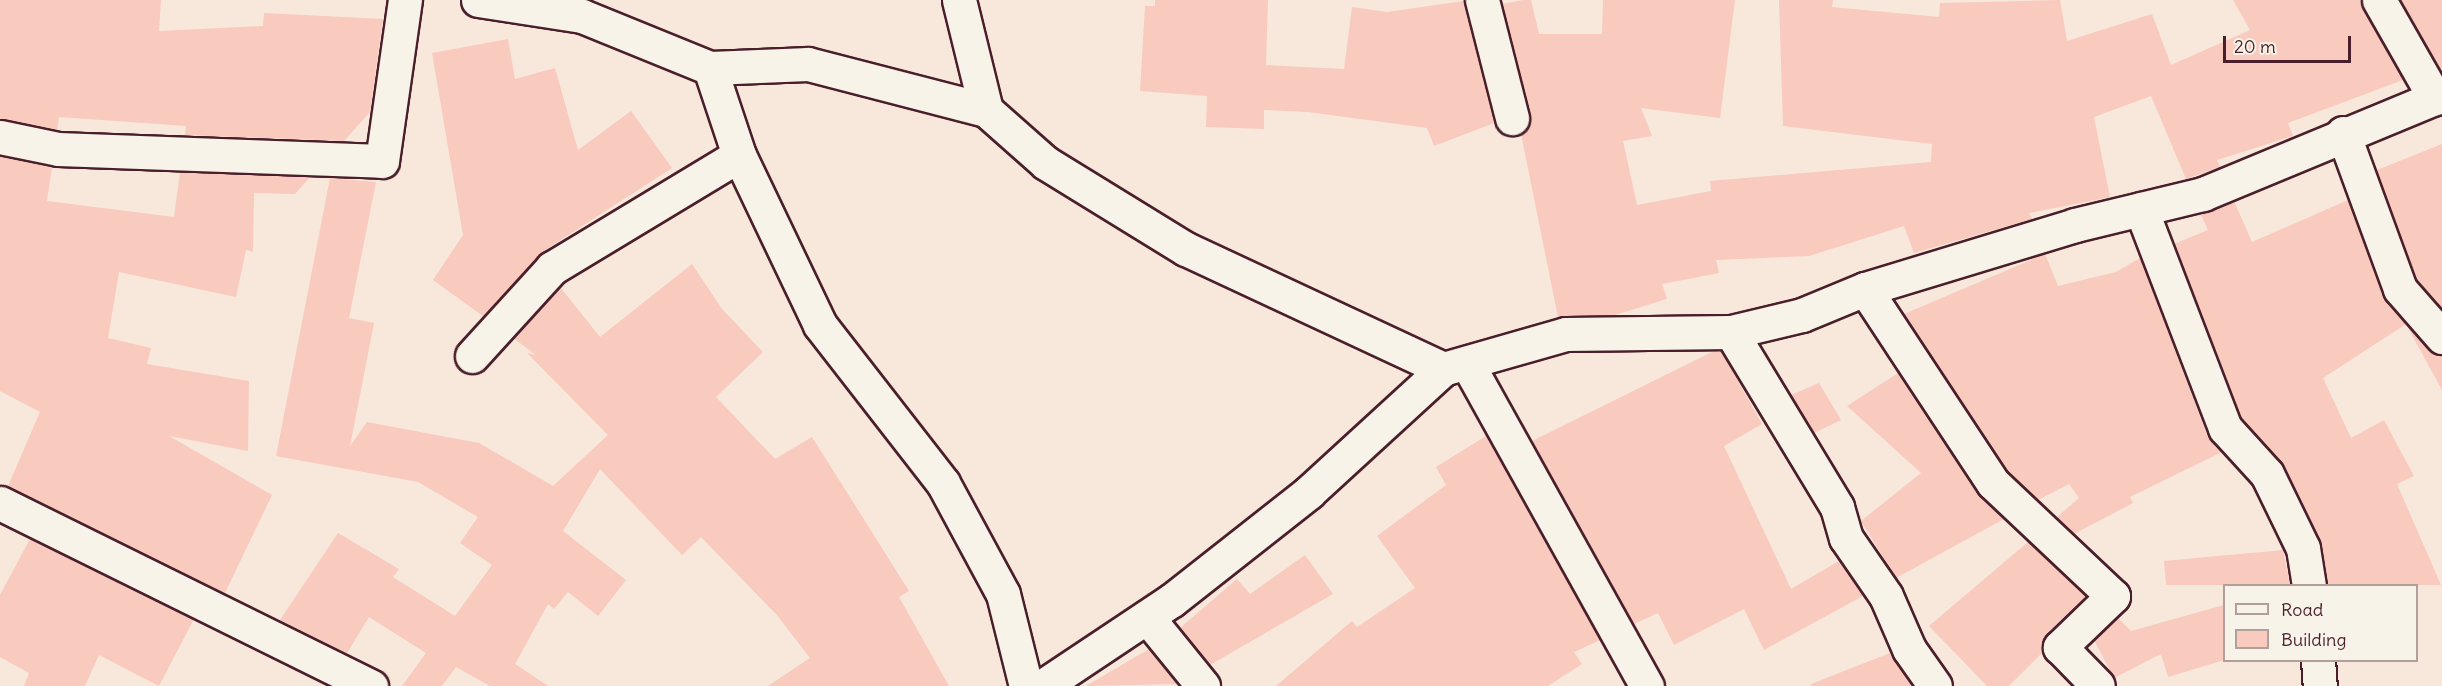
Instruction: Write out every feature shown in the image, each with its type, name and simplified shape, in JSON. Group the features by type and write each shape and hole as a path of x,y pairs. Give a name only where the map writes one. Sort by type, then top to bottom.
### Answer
{"street":[{"path":"0,136 58,149 382,161 405,0"},
{"path":"478,0 582,16 710,68 808,64 987,110 1046,163 1186,249 1455,366 1647,686"},
{"path":"959,0 987,110"},
{"path":"1482,0 1512,118"},
{"path":"1043,686 1147,617 1309,492 1455,366 1566,334 1731,332 1802,315 1865,289 2141,209 2203,194 2343,133 2438,97 2379,0"},
{"path":"710,68 739,155 820,325 942,483 1003,594 1026,686"},
{"path":"2343,133 2400,289 2442,337"},
{"path":"472,356 552,268 739,155"},
{"path":"2141,209 2225,429 2267,474 2303,548 2309,584"},
{"path":"1865,289 1993,483 2114,596 2060,647 2098,686"},
{"path":"1731,332 1837,507 1846,538 1886,596 1909,649 1935,686"},
{"path":"0,503 371,686"},
{"path":"1147,617 1203,686"},
{"path":"2318,662 2320,686"}],"building":[{"path":"0,0 161,0 159,31 263,26 264,13 383,19 370,112 344,141 185,135 186,126 59,117 57,130 0,119"},
{"path":"1155,0 1268,0 1266,65 1344,69 1352,7 1387,12 1464,1 1494,123 1434,146 1427,128 1308,112 1264,110 1264,129 1206,127 1207,96 1140,91 1145,6 1155,6"},
{"path":"1531,0 1539,34 1602,34 1603,0 1735,0 1720,118 1641,108 1652,136 1623,141 1637,205 1711,191 1710,181 1931,162 1932,144 1783,126 1779,0 1833,0 1832,7 1939,17 1940,3 2060,0 2067,41 2152,14 2171,65 2250,30 2233,0 2360,0 2403,80 2288,123 2293,136 2217,160 2220,167 2186,179 2151,96 2094,117 2110,197 2029,213 2032,219 1914,253 1904,226 1809,256 1716,260 1719,273 1662,284 1667,299 1615,315 1558,317 1521,134 1530,113 1502,4"},
{"path":"2401,0 2442,0 2442,69 2440,69"},
{"path":"508,39 515,79 555,68 578,150 631,111 672,168 542,252 483,316 433,280 463,235 432,53"},
{"path":"2442,144 2442,309 2416,279 2377,170"},
{"path":"0,156 52,167 47,201 174,217 180,172 310,177 295,194 254,193 253,252 246,250 236,297 119,272 108,338 151,348 147,364 249,381 248,451 169,436 272,495 225,593 8,486 40,412 0,391"},
{"path":"330,178 376,182 349,318 374,323 350,446 367,422 479,443 553,486 608,435 527,353 536,355 513,338 560,287 600,337 692,264 722,309 763,352 716,397 775,459 812,437 909,591 899,597 949,686 768,686 810,658 776,614 701,537 682,555 600,469 563,531 626,580 598,616 568,592 554,609 548,604 515,664 548,686 490,686 456,667 442,686 402,686 426,653 369,617 347,653 280,620 338,533 399,569 393,577 455,616 492,565 460,543 478,517 418,482 276,456"},
{"path":"2348,200 2386,301 2428,349 2442,355 2442,390 2406,324 2323,378 2351,438 2384,420 2414,476 2397,484 2441,585 2327,584 2320,540 2284,466 2241,418 2174,244 2208,230 2201,215 2234,201 2252,242"},
{"path":"2045,254 2058,286 2116,272 2140,258 2207,435 2222,452 2130,497 2133,503 2074,534 2057,517 2079,498 2069,484 2038,500 2007,471 1904,314"},
{"path":"1714,351 1721,351 1762,424 1724,446 1791,589 1839,561 1863,596 1764,650 1744,609 1674,645 1658,613 1634,624 1532,441"},
{"path":"1898,373 1977,493 2004,519 1896,578 1861,521 1921,473 1847,406"},
{"path":"1819,383 1841,420 1814,433 1791,395"},
{"path":"1486,436 1600,640 1574,652 1582,664 1548,686 1276,686 1352,621 1357,627 1415,588 1377,536 1446,485 1436,467"},
{"path":"30,539 194,619 159,686 99,655 85,686 24,686 29,673 0,657 0,595"},
{"path":"2028,542 2086,596 2047,633 2042,653 2009,686 1987,686 1929,626"},
{"path":"2283,550 2290,584 2166,585 2164,561"},
{"path":"1305,555 1333,594 1210,665 1180,628 1237,579 1250,594"},
{"path":"2223,605 2223,660 2168,677 2161,654 2114,678 2094,640 2118,618 2131,631"},
{"path":"1149,649 1178,684 1086,686"},
{"path":"1890,653 1912,686 1811,686 1811,684"}]}
